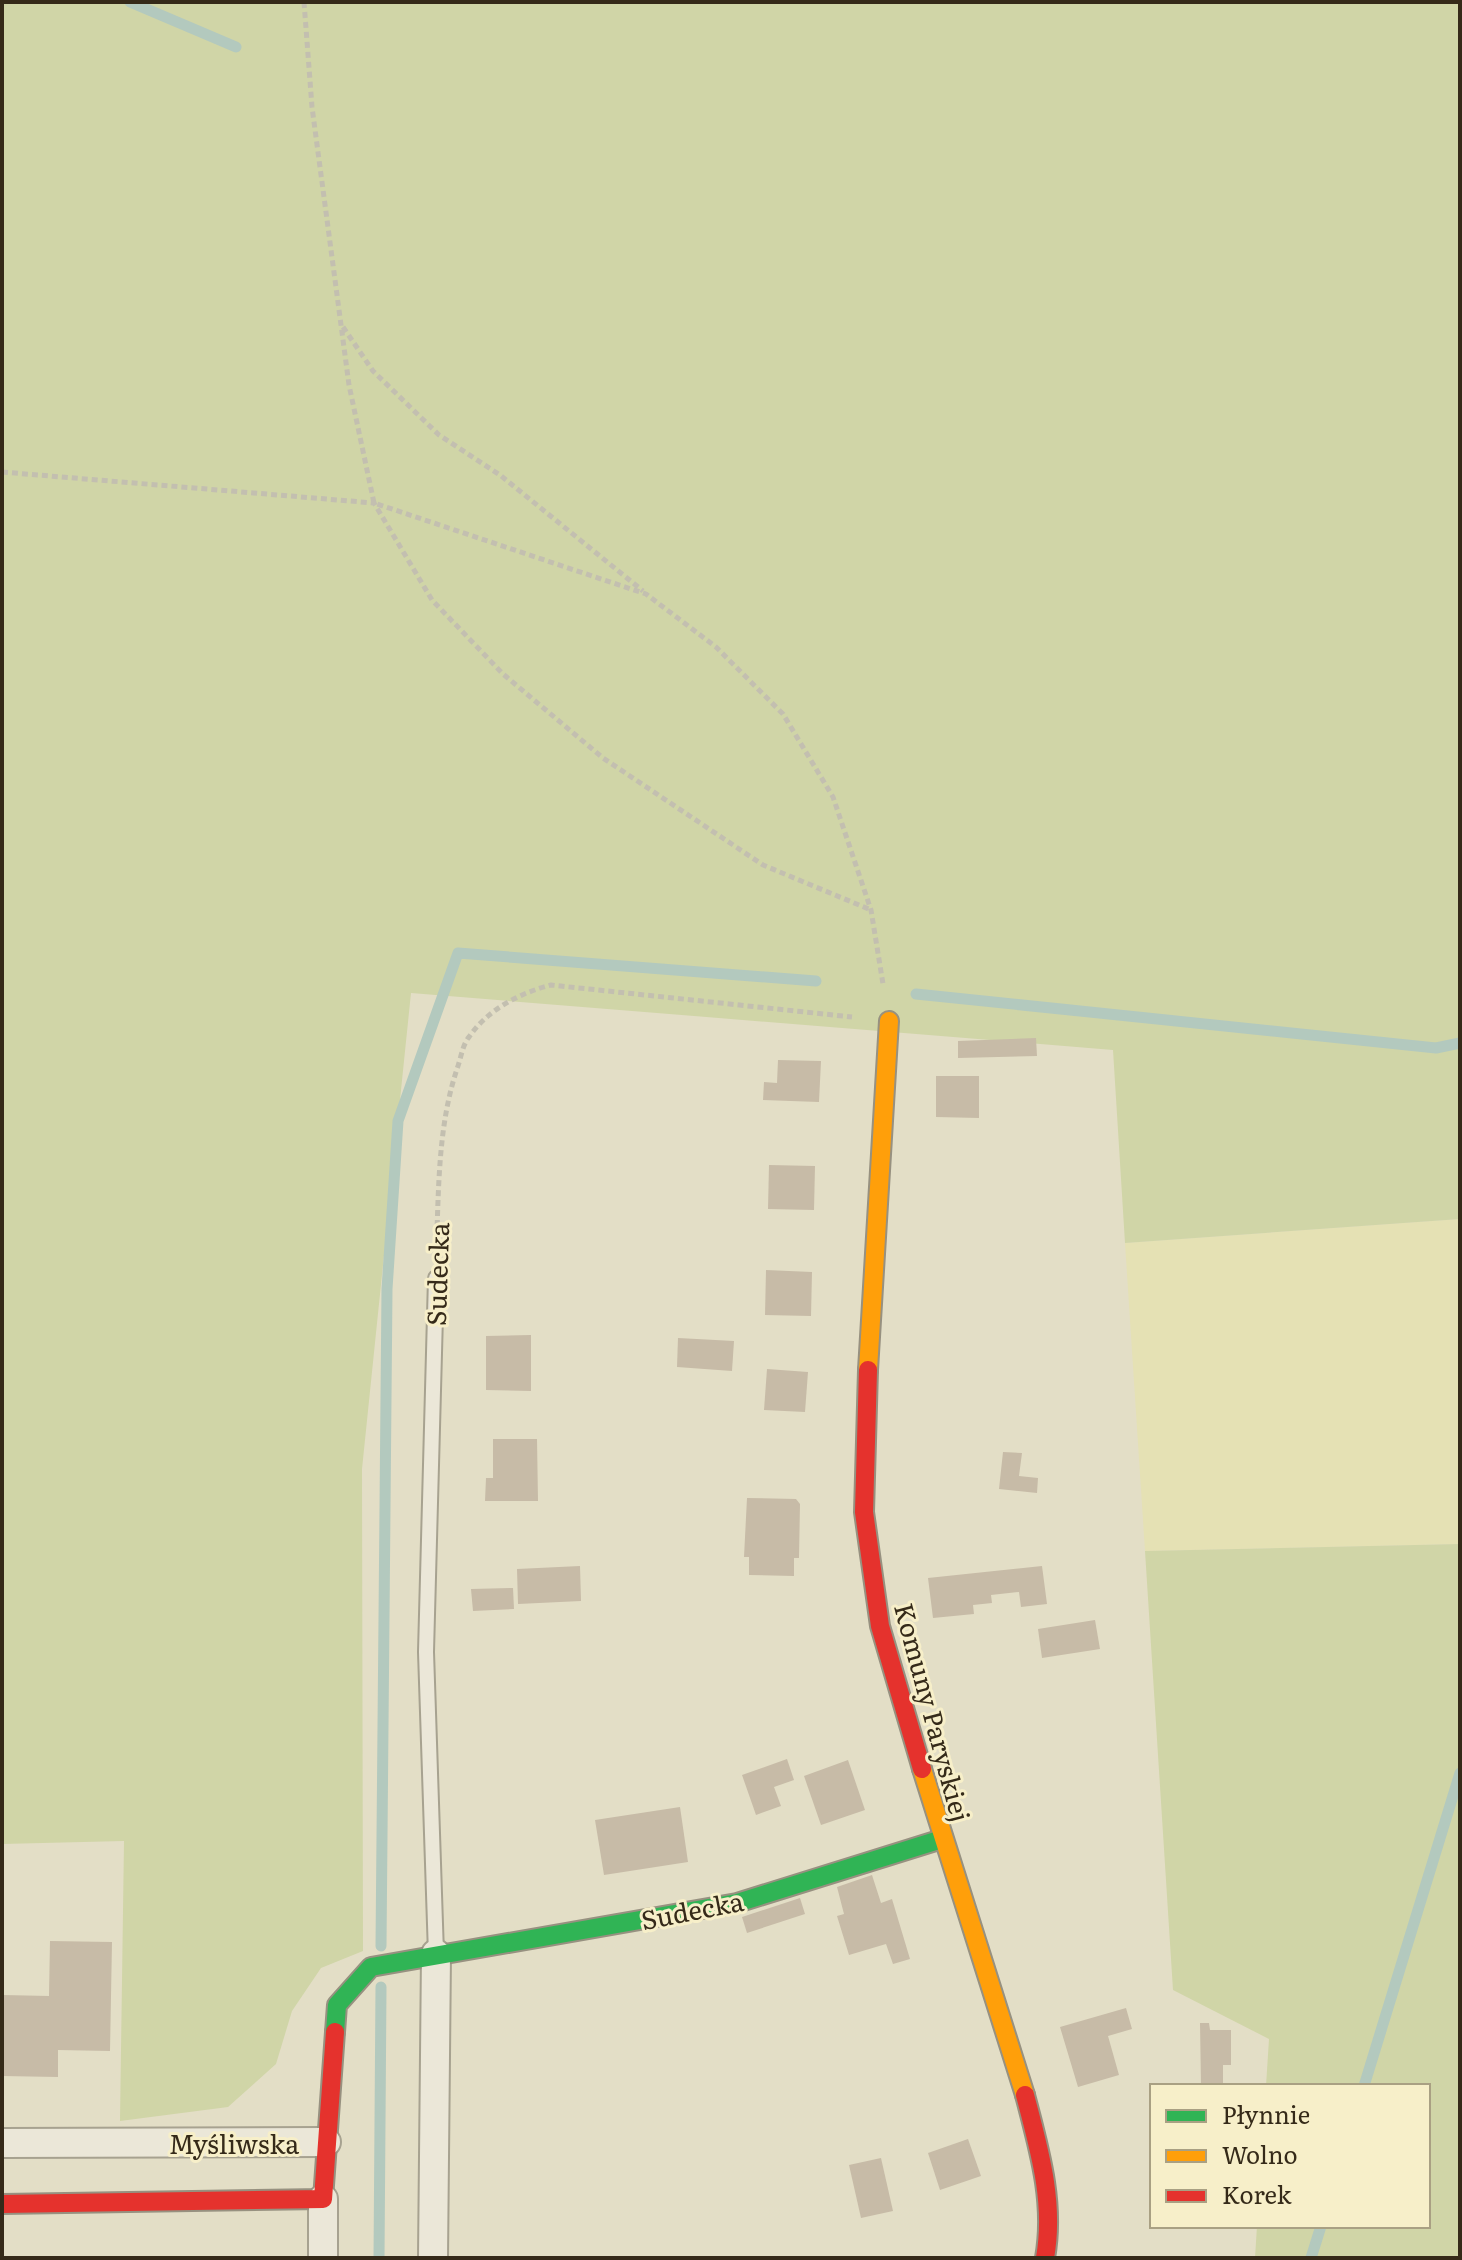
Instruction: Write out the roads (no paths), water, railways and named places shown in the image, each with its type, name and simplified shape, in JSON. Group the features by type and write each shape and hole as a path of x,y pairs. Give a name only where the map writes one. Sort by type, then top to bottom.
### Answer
{"street":[{"name":"Komuny Paryskiej","path":"889,1021 868,1360 864,1512 880,1626 942,1839 1025,2093 1047,2184 1049,2235 1045,2258"},
{"name":"Sudecka","path":"326,2142 337,2005 371,1967 737,1903 942,1839"},
{"name":"Sudecka","path":"433,2258 436,1954"},
{"name":"Myśliwska","path":"2,2143 326,2142 323,2199"},
{"path":"2,2204 323,2199 323,2258"}],"lane":[{"name":"Sudecka","path":"436,1278 426,1652 436,1954"}],"waterway":[{"path":"130,2 236,47"},
{"path":"381,1946 387,1289 398,1121 458,953 816,981"},
{"path":"916,994 1436,1048 1460,1043"},
{"path":"1365,2084 1460,1773"},
{"path":"379,2258 381,1987"},
{"path":"1311,2258 1320,2228"}]}
